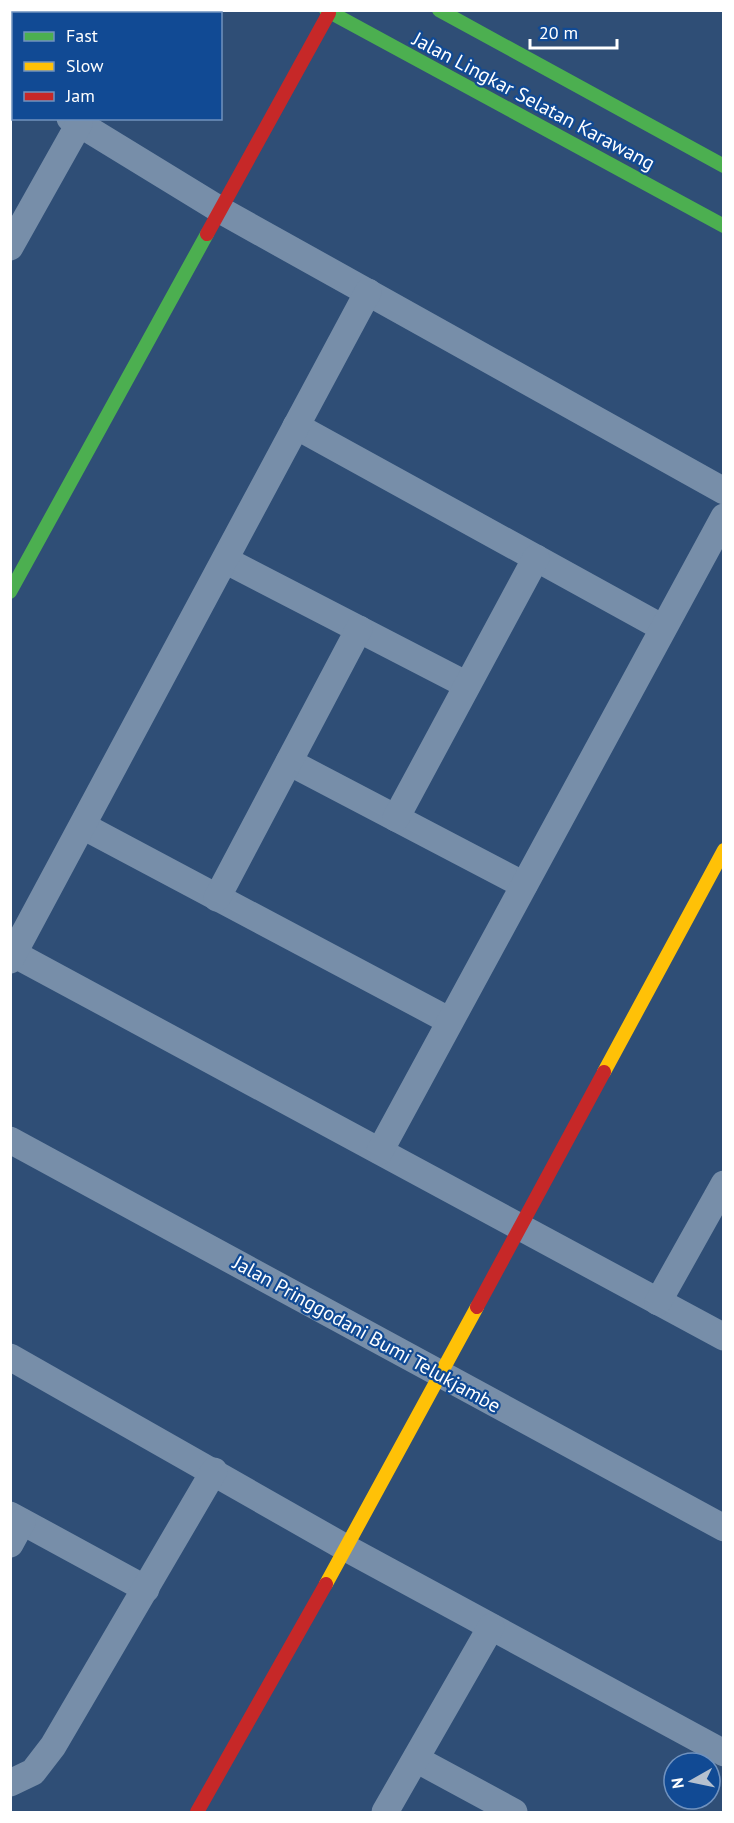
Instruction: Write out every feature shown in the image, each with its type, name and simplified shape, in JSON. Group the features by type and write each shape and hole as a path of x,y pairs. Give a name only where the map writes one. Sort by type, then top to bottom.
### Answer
{"street":[{"name":"Jalan Lingkar Selatan Karawang","path":"439,10 723,166"},
{"name":"Jalan Lingkar Selatan Karawang","path":"328,11 723,226"},
{"path":"10,592 222,211 328,11"},
{"path":"10,247 75,121 222,211 723,491"},
{"path":"368,292 13,957 380,1151 723,1337"},
{"path":"296,426 663,628"},
{"path":"380,1151 723,517"},
{"path":"396,818 536,558"},
{"path":"225,560 467,685"},
{"path":"217,897 359,629"},
{"path":"289,762 525,885"},
{"path":"83,826 450,1021"},
{"path":"197,1812 346,1548 723,850"},
{"name":"Jalan Pringgodani Bumi Telukjambe","path":"10,1140 723,1528"},
{"path":"658,1302 723,1184"},
{"path":"10,1357 346,1548 723,1753"},
{"path":"10,1783 33,1772 42,1761 214,1471"},
{"path":"14,1527 146,1589"},
{"path":"385,1812 492,1627"},
{"path":"416,1759 514,1812"}],"traffic: fast":[{"path":"326,10 724,226"},
{"path":"439,10 724,166"},
{"path":"10,592 207,234"}],"traffic: slow":[{"path":"604,1072 724,850"},
{"path":"326,1584 477,1307"}],"traffic: jam":[{"path":"207,234 329,13"},
{"path":"477,1307 604,1072"},
{"path":"197,1812 326,1584"}]}
